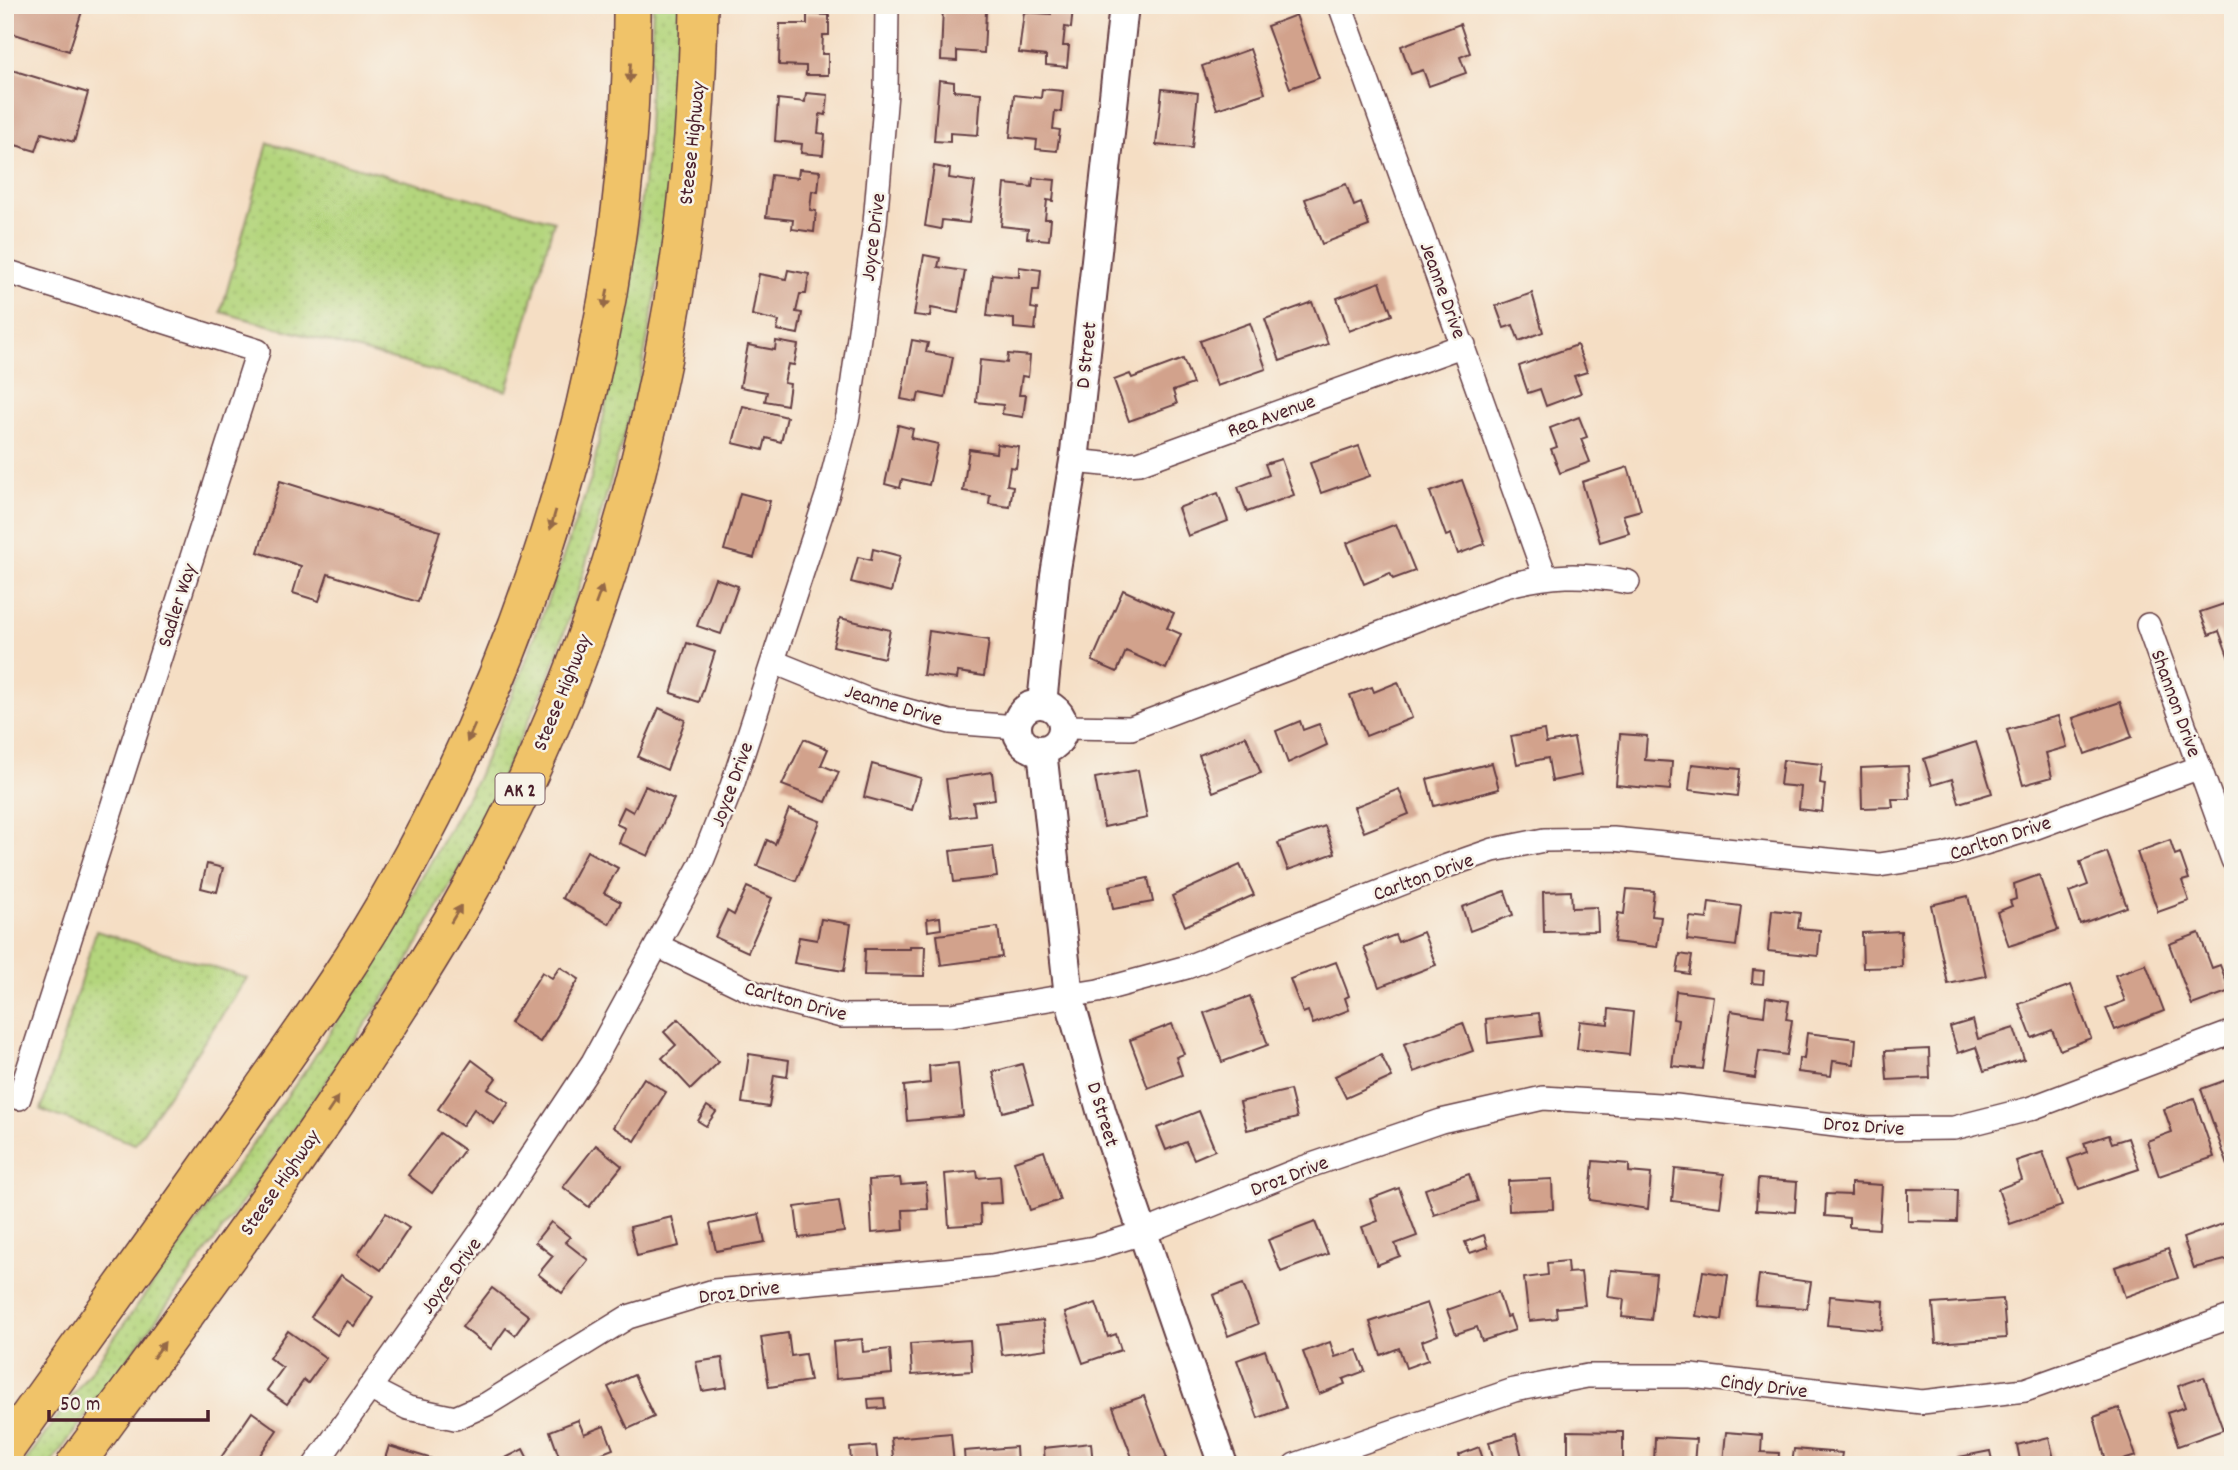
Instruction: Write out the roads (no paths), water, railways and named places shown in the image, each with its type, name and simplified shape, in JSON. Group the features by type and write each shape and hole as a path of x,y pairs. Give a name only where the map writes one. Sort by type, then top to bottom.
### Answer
{"highway":[{"path":"5,1450 340,978 396,885 432,816 511,642 538,569 578,436 607,295 626,148 632,5"},
{"name":"Steese Highway","path":"75,1465 311,1138 390,1021 461,906 524,782 557,706 618,539 640,460 673,307 698,81 699,5"}],"street":[{"name":"Joyce Drive","path":"315,1465 482,1230 593,1062 700,866 732,786 828,493 848,416 875,223 886,93 887,5"},
{"name":"D Street","path":"1042,704 1055,575 1074,461 1124,5"},
{"name":"Jeanne Drive","path":"1340,5 1545,576"},
{"name":"Sadler Way","path":"5,271 258,351 19,1098 5,1094"},
{"name":"Rea Avenue","path":"1074,461 1114,465 1139,463 1464,345"},
{"path":"1063,727 1131,728 1506,586 1545,576 1592,575 1628,582"},
{"name":"Shannon Drive","path":"2148,625 2233,860"},
{"name":"Jeanne Drive","path":"774,662 868,699 950,722 1017,727"},
{"path":"1042,704 1056,710 1063,727 1056,744 1042,750 1027,746 1018,734 1017,727 1028,708 1042,704"},
{"name":"D Street","path":"1042,750 1069,997 1102,1114 1223,1465"},
{"name":"Carlton Drive","path":"658,946 755,993 841,1016 951,1015 1069,997 1187,967 1493,850 1544,840 1614,839 1879,865 1945,855 2031,829 2200,766"},
{"name":"Droz Drive","path":"369,1388 408,1408 455,1418 487,1404 628,1317 680,1299 714,1292 991,1266 1094,1248 1142,1233 1303,1168 1441,1121 1543,1098 1676,1107 1868,1129 1954,1128 2029,1109 2233,1032"},
{"name":"Cindy Drive","path":"1295,1465 1514,1390 1587,1376 1691,1376 1922,1402 2025,1390 2233,1316"}]}
